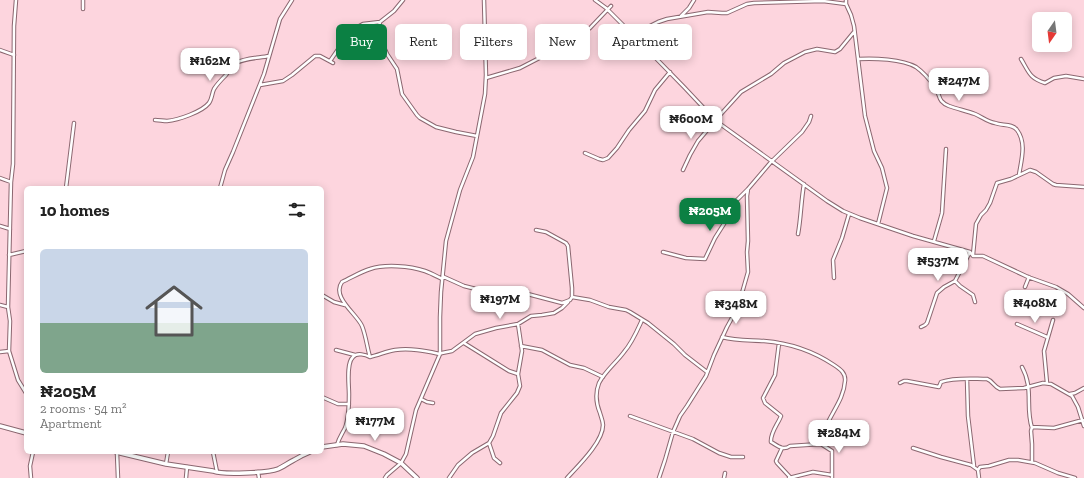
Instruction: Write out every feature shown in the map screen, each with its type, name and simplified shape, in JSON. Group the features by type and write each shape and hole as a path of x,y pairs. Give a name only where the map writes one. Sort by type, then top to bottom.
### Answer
{"street":[{"path":"16,0 14,19 13,164 11,182 8,307 10,321 9,351 18,380 24,390"},
{"path":"82,9 83,0"},
{"path":"221,186 225,170 264,74 280,19 292,0"},
{"path":"260,85 283,81 315,56 320,56 332,62 350,32 363,24 380,22 394,11 403,0"},
{"path":"385,478 401,463 406,454 414,417 440,354 442,279 446,241 460,190 474,157 485,94 484,0"},
{"path":"595,0 622,24"},
{"path":"681,16 694,0"},
{"path":"846,0 846,4 853,20 855,32 865,116 874,151 882,168 887,188 878,224"},
{"path":"653,24 681,16 708,12 727,13 747,4 754,3 823,1 846,4"},
{"path":"486,78 520,68 551,52 590,28 612,6"},
{"path":"380,22 378,32 387,54 397,69 402,94 417,115 436,127 477,136"},
{"path":"683,170 698,141 741,92 771,74 784,63 812,49 837,51 855,32"},
{"path":"0,50 14,54"},
{"path":"155,120 172,120 185,117 197,111 209,103 214,89 233,65 237,62 245,60 269,56"},
{"path":"858,59 873,58 912,65 929,80 937,90 939,98 947,105 977,115 994,124 1015,127 1019,132 1023,152 1019,175"},
{"path":"1021,59 1032,77 1045,83 1054,78 1066,76 1084,79"},
{"path":"658,60 716,121 771,162 843,211 913,236 970,252 973,256"},
{"path":"585,153 603,160 608,158 645,111 655,90 670,72"},
{"path":"663,252 686,258 706,259 715,238 727,219 733,204 771,162 802,132 811,116"},
{"path":"66,186 74,123"},
{"path":"934,241 942,214 946,149"},
{"path":"973,256 976,224 990,203 997,183 1027,171 1033,171 1056,186 1084,187"},
{"path":"0,178 11,182"},
{"path":"798,234 801,220 801,204 804,184"},
{"path":"659,478 666,460 673,432 680,416 701,384 738,306 748,272 746,252 748,241 748,189"},
{"path":"834,278 833,260 842,238 849,214"},
{"path":"0,226 10,229"},
{"path":"336,350 355,355 367,355 370,357 395,350 419,350 440,354 452,351 475,334 518,324 530,316 554,313 570,300 572,295 568,246 566,243 546,232 536,230"},
{"path":"9,254 24,251"},
{"path":"921,327 927,323 937,293 955,281 970,252"},
{"path":"973,256 983,256 1029,277 1056,287 1068,294 1084,308"},
{"path":"370,357 361,324 345,305 340,295 339,286 342,282 369,269 382,266 411,268 426,271 442,279 444,277 464,286 481,290 490,289 505,292 520,292 562,303 570,300"},
{"path":"1025,287 1029,277"},
{"path":"955,281 973,295 975,302"},
{"path":"572,295 630,312 648,323 707,372"},
{"path":"324,296 334,302 345,305"},
{"path":"0,305 8,307"},
{"path":"567,478 588,455 602,432 603,422 596,396 598,387 603,377 625,352 642,320"},
{"path":"1047,383 1044,350 1053,320"},
{"path":"449,478 458,465 472,452 489,444 501,413 518,393 520,386 518,374 522,352 518,324"},
{"path":"1017,324 1048,337"},
{"path":"722,337 739,341 779,343 809,351 829,362 845,374 845,382 841,398 824,430 821,444"},
{"path":"464,343 509,371 518,374"},
{"path":"779,343 775,375 763,398 764,403 780,415 780,419 770,439 771,442 782,448 821,444 832,451 832,476 813,472 790,478 776,461 782,448"},
{"path":"521,346 542,350 570,365 584,368 603,377"},
{"path":"0,352 9,351"},
{"path":"337,445 338,439 346,425 349,404 350,364 353,356 355,355"},
{"path":"1022,367 1027,377 1029,387 1030,422 1032,428 1032,462"},
{"path":"967,379 968,416 974,466"},
{"path":"900,383 907,381 939,387 941,382 946,380 987,379 1000,389 1029,387 1035,384 1047,383 1069,394 1075,400 1084,426"},
{"path":"1069,394 1075,393 1084,388"},
{"path":"324,398 338,404 349,404"},
{"path":"421,399 433,403"},
{"path":"630,416 693,439 719,453 731,457 743,458"},
{"path":"1032,428 1054,428 1083,420"},
{"path":"0,426 24,432"},
{"path":"324,447 354,444 364,446 401,463 417,478"},
{"path":"489,444 494,458 500,463"},
{"path":"913,448 974,466 978,470 979,478"},
{"path":"31,478 30,466 32,454"},
{"path":"116,454 118,478"},
{"path":"124,454 166,464 217,472 271,471 279,469 305,454"},
{"path":"166,464 168,454"},
{"path":"213,454 217,472"},
{"path":"978,470 981,466 989,466 1009,460 1018,460 1032,462 1058,473 1075,478"},
{"path":"186,478 187,467"},
{"path":"258,472 259,478"},
{"path":"724,478 725,473"}]}
